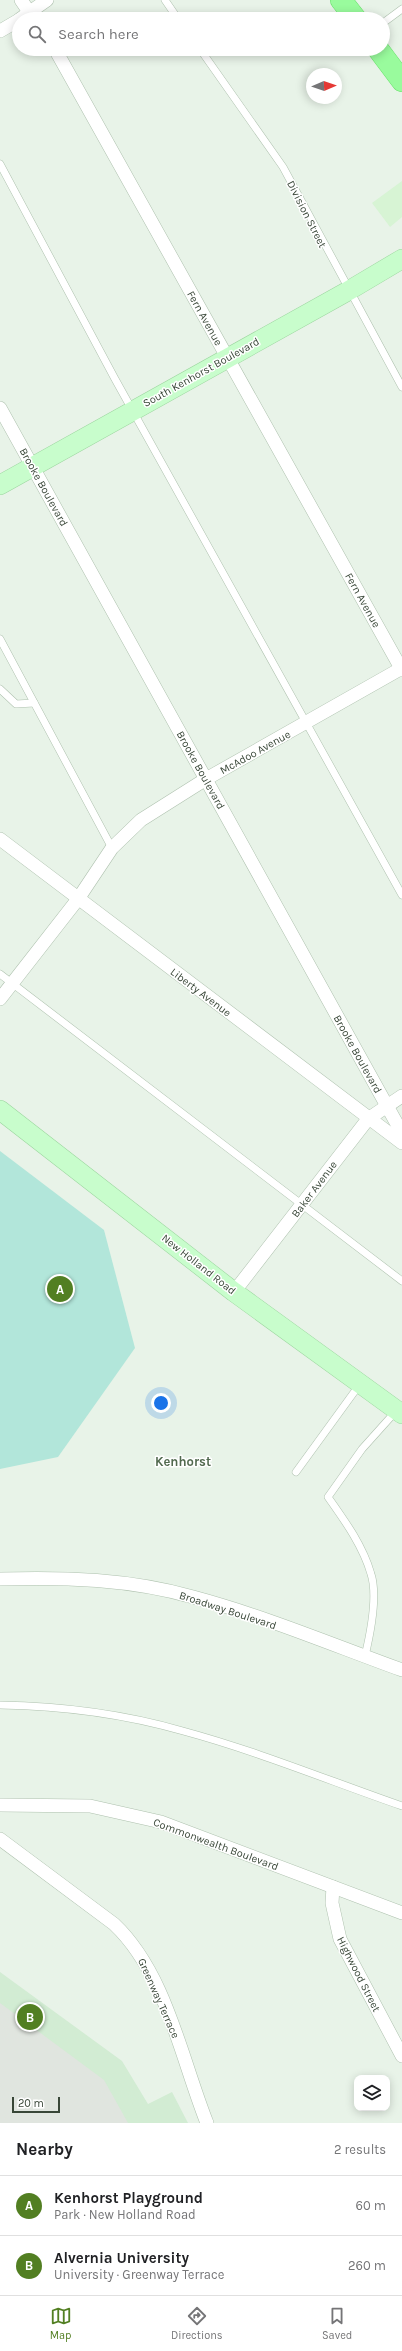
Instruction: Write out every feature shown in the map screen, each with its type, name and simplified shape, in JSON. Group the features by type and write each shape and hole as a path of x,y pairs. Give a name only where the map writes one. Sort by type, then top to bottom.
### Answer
{"main road":[{"path":"341,0 350,12"},
{"path":"383,56 402,81"},
{"name":"South Kenhorst Boulevard","path":"0,485 348,291 402,259"},
{"name":"New Holland Road","path":"0,1110 234,1292 399,1412"}],"street":[{"path":"21,0 24,12"},
{"path":"33,12 47,0"},
{"path":"0,31 12,25"},
{"name":"Fern Avenue","path":"59,56 402,669"},
{"name":"Brooke Boulevard","path":"0,408 402,1133"},
{"name":"McAdoo Avenue","path":"0,999 78,898 112,848 156,809 206,779 402,669"},
{"name":"Liberty Avenue","path":"0,839 402,1144"},
{"name":"Baker Avenue","path":"234,1292 368,1119 386,1105 402,1096"},
{"name":"Broadway Boulevard","path":"0,1579 47,1578 100,1580 163,1590 212,1603 402,1670"},
{"name":"Commonwealth Boulevard","path":"0,1805 90,1806 161,1822 402,1913"},
{"name":"Greenway Terrace","path":"0,1839 114,1924 129,1939 146,1963 162,2000 207,2123"},
{"name":"Highwood Street","path":"333,1887 332,1903 340,1939 402,2055"}],"lane":[{"path":"165,0 173,12"},
{"path":"390,18 402,9"},
{"name":"Division Street","path":"205,56 274,153 348,291 402,387"},
{"path":"0,164 114,379 133,410 306,723 399,881 402,895"},
{"path":"0,639 112,848"},
{"path":"0,689 16,704 34,703"},
{"path":"0,974 402,1281"},
{"path":"296,1472 360,1384"},
{"path":"365,1656 373,1624 372,1575 351,1529 328,1497 362,1449 399,1412"},
{"path":"0,1705 64,1709 120,1716 184,1731 402,1806"}],"shaded area":[{"path":"402,181 402,217 390,227 372,203"},
{"path":"0,1151 104,1230 135,1348 58,1457 0,1469"},
{"path":"0,1972 122,2061 148,2104 172,2092 188,2123 0,2123"},
{"path":"0,2003 104,2080 128,2123 0,2123"}],"place":[{"name":"Kenhorst Playground","path":"60,1289"},
{"name":"Alvernia University","path":"30,2017"}],"district":[{"name":"Kenhorst","path":"183,1461"}]}
